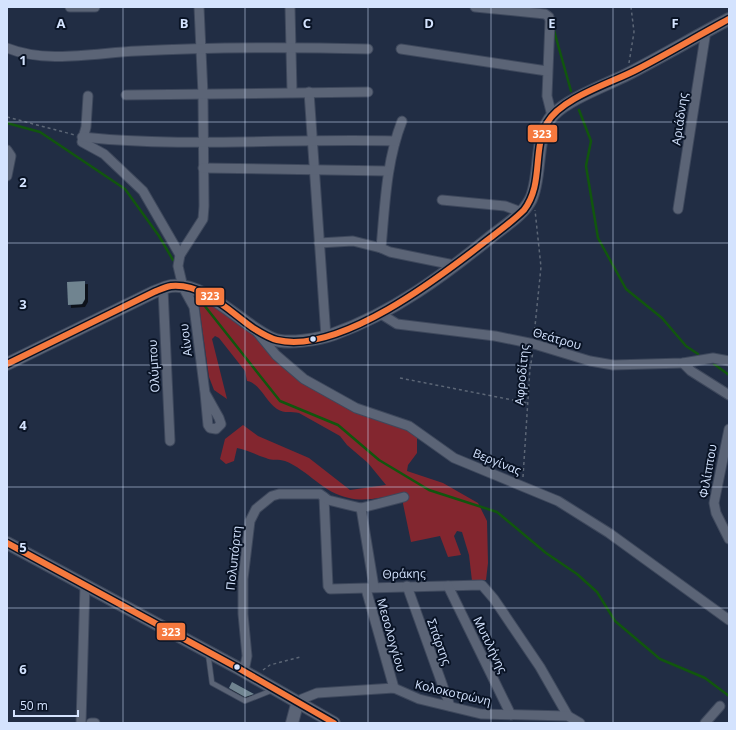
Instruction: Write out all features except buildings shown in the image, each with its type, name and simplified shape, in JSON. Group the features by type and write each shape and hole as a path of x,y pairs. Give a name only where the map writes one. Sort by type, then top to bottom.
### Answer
{"street":[{"path":"70,7 95,7"},
{"path":"88,96 86,127 82,137 84,144 104,154 143,191 180,255 202,219 204,141 202,50 199,7"},
{"path":"290,7 292,92"},
{"path":"475,7 545,14 549,17 547,71 548,104 552,116"},
{"path":"7,364 123,306 172,286 195,290 211,299 256,330 275,340 286,342 326,337 381,314 413,294 454,265 521,212 532,196 542,139 552,116 569,104 729,19"},
{"name":"Αριάδνης","path":"678,209 706,32"},
{"path":"7,48 26,54 53,56 137,51 292,47 368,49"},
{"path":"401,49 547,71"},
{"path":"309,92 326,337"},
{"path":"126,95 368,92"},
{"path":"380,248 387,171 394,141 402,121"},
{"path":"82,137 122,141 394,141"},
{"path":"7,150 11,156 7,176"},
{"path":"203,168 387,171"},
{"path":"442,200 505,206 521,212"},
{"path":"319,243 353,241 390,252 454,265"},
{"name":"Αίνου","path":"180,255 178,266 183,287 194,307 204,393"},
{"name":"Ολύμπου","path":"163,289 170,441"},
{"name":"Θεάτρου","path":"381,314 397,324 495,336 534,344 590,361 613,365 683,363 713,358 729,361"},
{"name":"Βεργίνας","path":"256,330 276,355 304,379 356,408 408,426 454,458 558,501 591,521 729,620"},
{"path":"683,363 691,371 729,395"},
{"name":"Φιλίππου","path":"729,429 714,503 716,513 729,539"},
{"name":"Πολυπόρτη","path":"244,671 247,656 243,614 243,579 250,521 253,513 260,505 279,494 316,494 361,508 404,498"},
{"name":"Θράκης","path":"324,497 328,586 330,589 482,585 494,599 540,667 568,716"},
{"name":"Μεσολογγίου","path":"361,508 370,588 394,688"},
{"path":"7,543 244,671 334,723"},
{"path":"82,723 85,585"},
{"name":"Σπάρτης","path":"407,586 450,706"},
{"name":"Μυτιλήνης","path":"448,586 511,715"},
{"name":"Κολοκοτρώνη","path":"299,702 302,699 317,694 394,688 419,699 450,706 482,718 511,715 568,716 580,723"},
{"path":"292,723 299,702"},
{"path":"705,723 720,706"}],"lane":[{"path":"208,652 212,683 245,701 275,689"}],"path":[{"path":"627,74 634,32 630,7"},
{"path":"7,117 82,137"},
{"name":"Αφροδίτης","path":"522,485 530,368 534,344 541,267 535,206 532,196"},
{"path":"400,378 528,403"},
{"path":"258,679 270,665 300,657"}],"shaded area":[{"path":"203,299 255,331 303,380 408,428 417,435 417,453 408,465 407,471 443,483 478,503 487,521 488,563 486,580 472,581 469,555 462,532 457,531 454,536 461,555 448,557 440,536 411,542 401,494 368,499 349,498 331,491 301,470 285,461 268,459 237,448 234,461 226,464 220,459 225,439 243,425 258,436 309,458 350,490 386,485 368,463 347,445 340,436 299,413 283,411 273,406 256,385 247,381 245,371 219,338 215,336 212,339 227,399 214,390 209,377 199,305 199,302"}],"waterway":[{"path":"553,27 571,91"},
{"path":"579,110 591,141 586,166 598,238 626,289 662,318 686,346 698,354"},
{"path":"7,123 40,132 125,189 159,236 173,260"},
{"path":"204,305 280,401 338,425 379,460 429,490 497,512 546,553 577,574 597,592 615,621 660,659 705,678 729,696"},
{"path":"714,364 729,375"}],"transit line":[{"name":"323","path":"7,364 154,292 171,286 183,286 205,293 225,306 253,328 268,337 277,340 302,342 329,336 358,325 388,310 443,274 524,210 534,189 540,144 543,133 547,123 554,114 576,98 638,69 729,19"},
{"name":"323","path":"7,543 238,668 334,723"}]}
